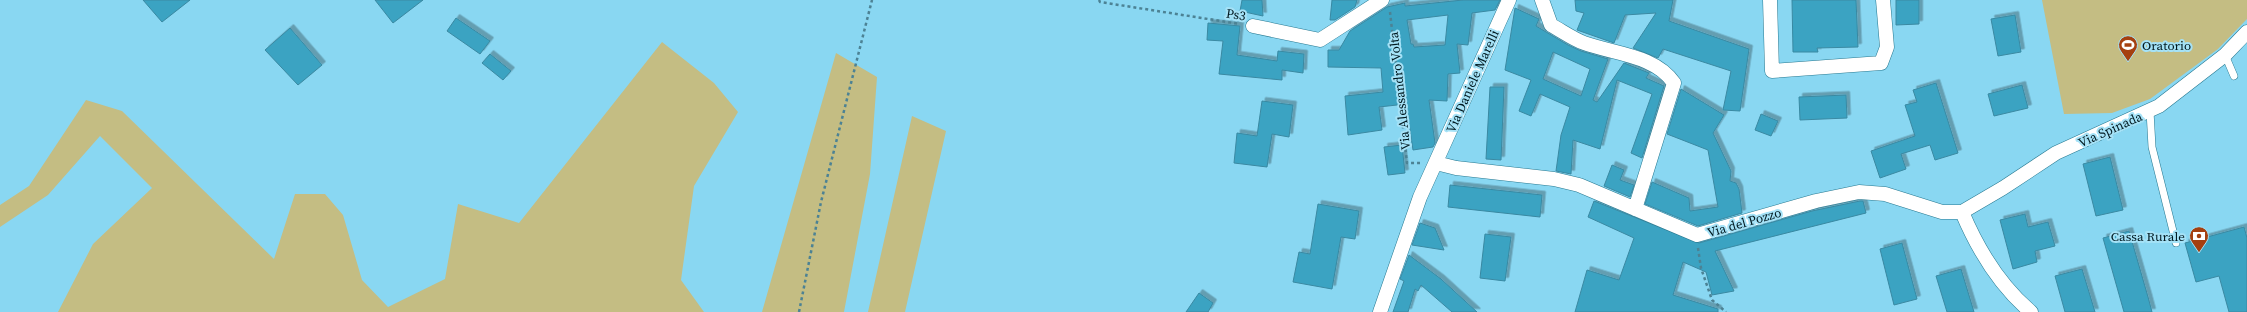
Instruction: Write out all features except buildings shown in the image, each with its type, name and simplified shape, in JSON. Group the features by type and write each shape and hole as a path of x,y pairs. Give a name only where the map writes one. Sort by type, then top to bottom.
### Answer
{"street":[{"name":"Via Daniele Marelli","path":"1436,163 1509,0"},
{"path":"1542,0 1551,25 1583,43 1643,61 1658,68 1669,76 1674,83 1635,209"},
{"path":"1770,0 1772,71 1881,63 1887,47 1883,0"},
{"path":"1253,26 1320,40 1385,5"},
{"name":"Via Spinada","path":"1962,212 2003,188 2056,153 2150,111 2225,55 2247,32"},
{"path":"1380,312 1406,235 1436,163"},
{"name":"Via del Pozzo","path":"1436,163 1456,168 1554,179 1579,185 1696,235 1816,201 1859,192 1885,194 1942,212 1962,212"},
{"path":"1962,212 1979,248 1998,277 2016,300 2031,312"}],"lane":[{"path":"2225,55 2234,76"},
{"path":"2150,111 2152,147 2176,243"}],"path":[{"path":"799,312 821,202 872,0"},
{"name":"Ps3","path":"1099,0 1100,2 1253,26"},
{"name":"Via Alessandro Volta","path":"1385,5 1390,14 1407,163 1436,163"},
{"path":"1696,235 1701,268 1712,300 1726,312"}],"shaded area":[{"name":"Oratorio","path":"2042,0 2247,0 2247,19 2218,49 2150,99 2112,113 2064,114"},
{"path":"662,42 714,83 738,112 694,186 681,280 704,312 58,312 93,244 152,188 100,136 48,195 0,227 0,205 29,186 86,100 122,111 274,259 295,194 325,194 343,215 362,280 388,307 445,279 458,204 519,223"},
{"path":"836,53 877,77 870,174 844,312 762,312"},
{"path":"912,116 946,131 905,312 868,312"}],"place":[{"name":"Oratorio","path":"2128,62"},
{"name":"Cassa Rurale","path":"2199,253"}]}
